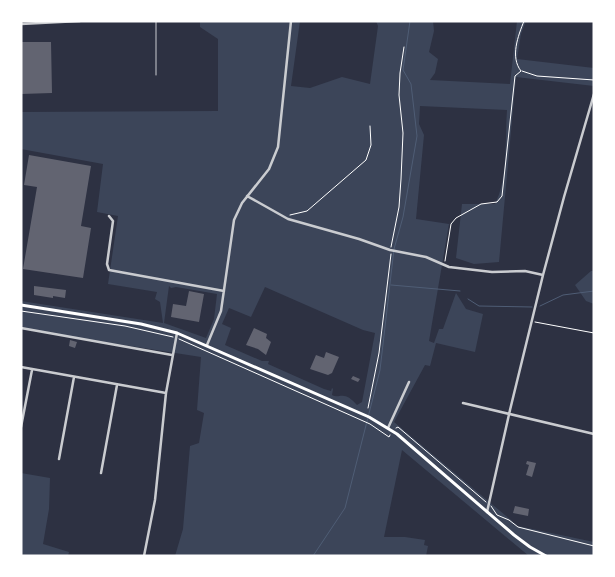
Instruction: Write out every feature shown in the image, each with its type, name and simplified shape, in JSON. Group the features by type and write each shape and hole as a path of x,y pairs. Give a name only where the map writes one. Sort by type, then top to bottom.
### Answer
{"main road":[{"path":"21,305 142,324 177,333 369,417 393,431 525,544 546,556"}],"street":[{"path":"21,24 80,21"},
{"path":"207,345 220,316 234,220 247,196 269,169 278,147 291,21"},
{"path":"487,512 509,415 568,179 594,94"},
{"path":"247,196 285,218 359,239 396,252 426,257 444,265 478,271 525,271 544,275"},
{"path":"109,216 113,221 107,264 109,270 224,291"},
{"path":"21,328 173,355"},
{"path":"144,556 155,500 166,393 177,333"},
{"path":"21,367 166,393"},
{"path":"21,427 32,369"},
{"path":"59,459 74,377"},
{"path":"388,428 409,382"},
{"path":"101,473 117,385"},
{"path":"462,403 594,434"}],"lane":[{"path":"156,21 156,75"}],"path":[{"path":"524,21 519,34 516,55 516,62 521,71 537,76 594,80"},
{"path":"368,408 379,353 392,241 399,207 403,133 399,95 404,47"},
{"path":"444,265 451,224 456,218 475,206 494,203 500,198 515,76 521,71"},
{"path":"285,218 294,213 302,214 307,211 366,160 371,145 370,126"},
{"path":"21,311 125,326 176,337 370,424 389,436 398,427 484,500"},
{"path":"532,321 594,333"},
{"path":"490,505 497,515 509,520 518,528 594,546"}],"shaded area":[{"path":"200,21 300,21 291,86 310,88 342,77 370,84 378,26 376,21 433,21 434,31 429,52 438,59 435,73 430,80 510,84 517,21 526,21 521,34 517,59 594,68 594,86 516,77 499,262 474,264 456,258 462,204 495,204 499,194 504,171 507,110 420,106 419,124 424,135 416,219 449,224 429,341 434,343 439,329 443,329 456,293 466,309 483,314 475,352 436,343 430,366 425,365 394,422 518,526 594,542 594,556 529,556 402,450 384,537 405,537 425,540 424,545 428,546 426,556 175,556 183,529 190,446 199,443 204,413 197,410 201,357 21,329 21,301 163,323 160,302 155,299 157,292 108,284 118,216 97,212 103,164 21,149 21,112 218,111 218,39 200,27","holes":["169,286 171,288 176,287 217,294 214,319 206,338 164,323","265,287 363,330 375,333 362,402 357,405 348,397 334,396 332,395 332,388 331,391 324,389 268,364 269,361 262,361 225,345 231,328 222,324 229,308 251,317"]},
{"path":"591,271 594,271 594,304 586,301 575,285"},
{"path":"21,473 50,478 49,509 43,544 69,552 68,556 21,556"}],"building":[{"path":"21,42 51,42 52,93 21,94"},
{"path":"29,155 91,166 81,226 91,228 83,278 23,269 37,187 24,185"},
{"path":"34,286 66,290 65,298 34,295"},
{"path":"189,291 204,294 199,322 171,317 173,304 186,306"},
{"path":"254,328 267,334 266,338 271,342 266,355 258,349 246,345"},
{"path":"70,340 77,342 75,348 69,346"},
{"path":"326,352 339,357 332,373 328,375 310,369 316,355 324,358"},
{"path":"353,376 360,379 358,382 351,379"},
{"path":"527,461 536,463 532,477 526,475 529,465 526,464"},
{"path":"515,506 529,509 528,516 513,513"}],"waterway":[{"path":"313,556 345,508 380,370 394,249 403,217 417,136 411,84 403,70 410,21"},
{"path":"391,285 460,291"},
{"path":"540,306 563,295 594,291"},
{"path":"468,299 479,306 532,307"}]}
